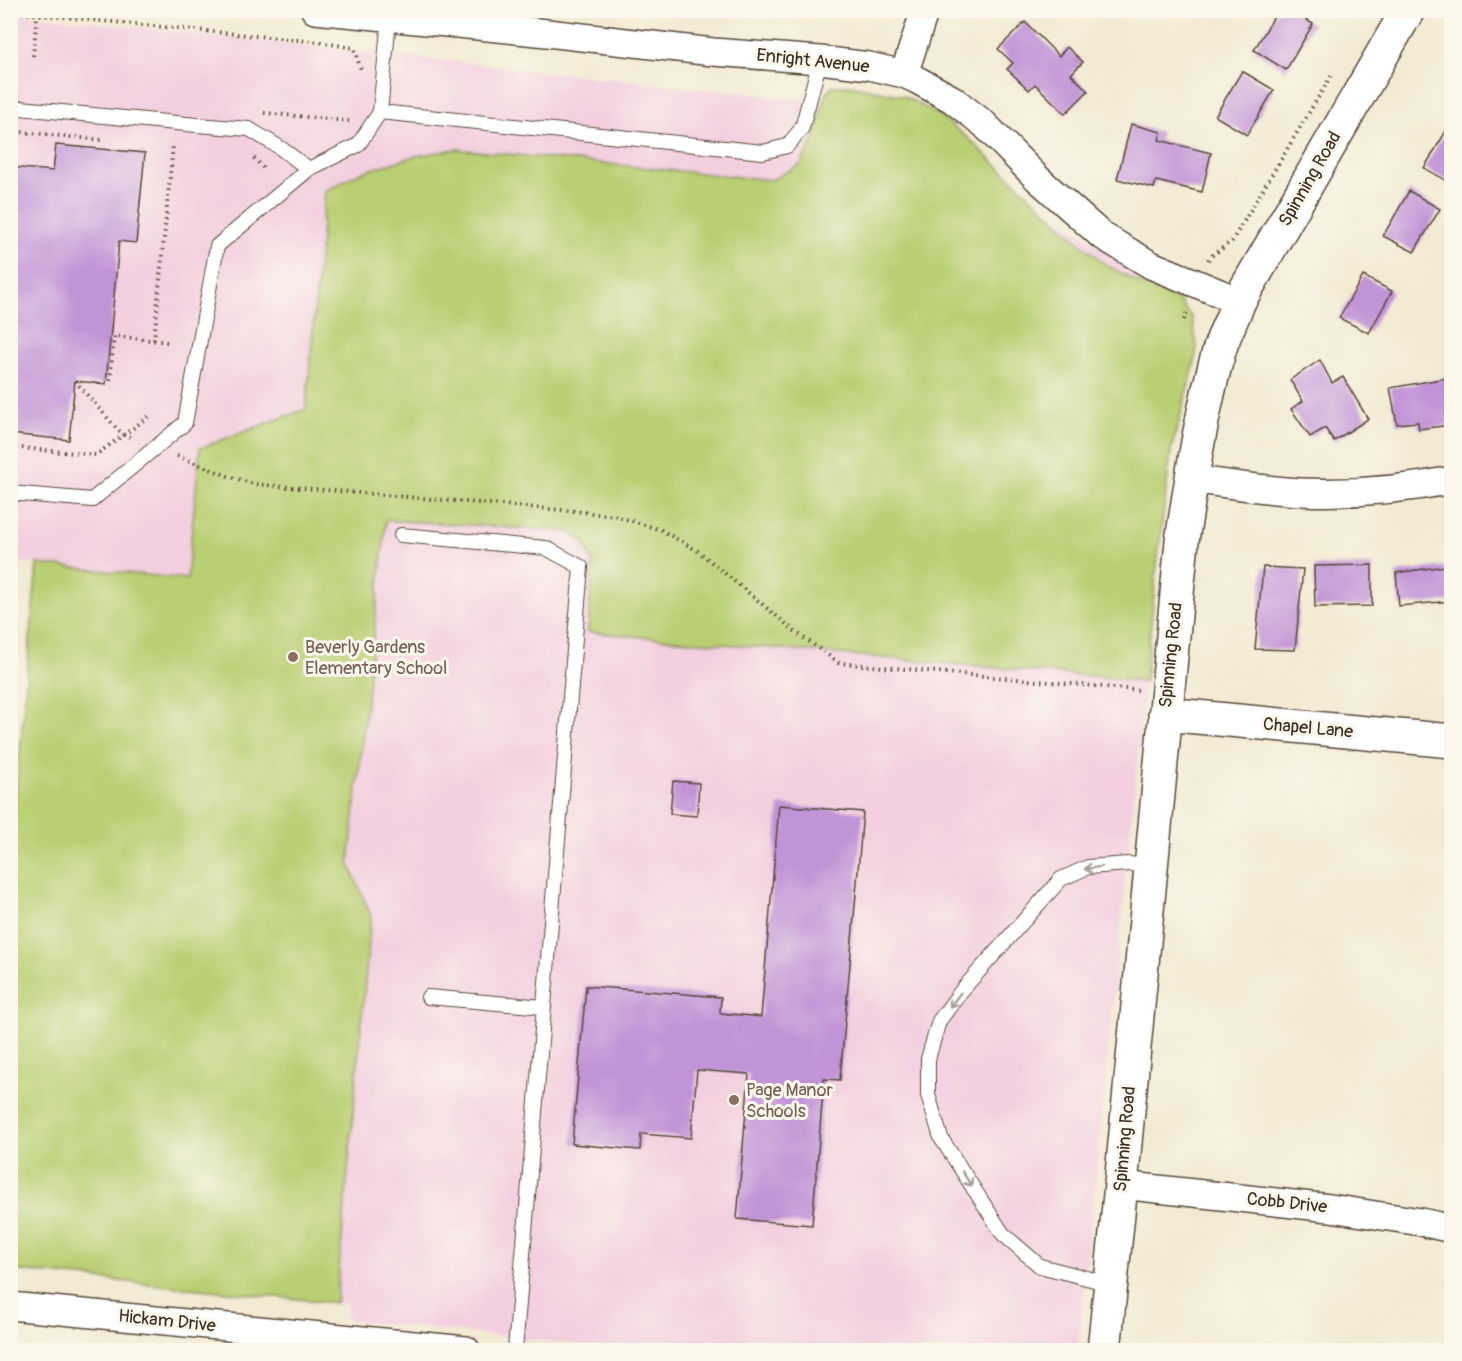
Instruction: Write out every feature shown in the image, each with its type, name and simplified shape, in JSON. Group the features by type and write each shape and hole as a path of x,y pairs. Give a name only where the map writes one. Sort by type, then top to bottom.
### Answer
{"street":[{"name":"Enright Avenue","path":"315,10 389,19 548,22 713,52 820,60 869,66 904,74 952,99 984,124 1037,178 1101,235 1151,265 1239,301"},
{"path":"904,74 925,10"},
{"name":"Spinning Road","path":"1104,1350 1182,541 1208,392 1221,346 1239,301 1408,10"},
{"path":"1191,479 1301,492 1359,492 1422,486 1452,480"},
{"name":"Chapel Lane","path":"1166,704 1452,741"},
{"name":"Cobb Drive","path":"1121,1185 1330,1208 1452,1229"},
{"name":"Hickam Drive","path":"10,1306 466,1350"}],"lane":[{"path":"10,493 92,500 185,423 217,246 309,169 358,145 380,112 389,19"},
{"path":"380,112 763,152 787,146 802,128 820,60"},
{"path":"10,107 249,129 309,169"},
{"path":"401,535 546,548 581,567 515,1350"},
{"path":"1110,1284 1040,1266 1003,1234 941,1138 928,1095 928,1059 939,1021 962,990 1061,879 1088,867 1128,864 1150,866"},
{"path":"428,997 544,1007"}],"path":[{"path":"10,12 319,42 354,48 364,77"},
{"path":"33,56 37,15"},
{"path":"1184,320 1196,284 1210,257 1232,241 1337,67"},
{"path":"257,112 350,121 354,115"},
{"path":"154,340 172,145"},
{"path":"110,381 114,336 168,342"},
{"path":"75,381 124,435 228,477 254,484 574,511 616,516 661,530 698,551 797,633 839,663 1166,704"},
{"path":"10,447 96,456 151,415"}],"shaded area":[{"name":"Beverly Gardens Elementary School","path":"11,13 898,110 1179,300 1192,318 1197,346 1171,451 1158,556 1078,1350 633,1350 346,1320 347,1304 11,1270 10,858 37,564 10,561"}],"green space":[{"name":"Beverly Gardens Elementary School","path":"849,85 904,96 936,113 968,138 1106,265 1141,284 1179,300 1192,318 1197,346 1171,451 1145,681 588,632 593,563 584,542 567,531 386,520 349,863 371,917 336,1303 11,1270 10,858 37,564 187,579 200,448 306,409 325,191 359,173 416,156 456,149 771,180 800,165 815,137 825,96 832,86"}],"building":[{"path":"1278,10 1290,10 1313,24 1286,70 1254,50"},
{"path":"1025,22 1059,56 1067,47 1083,62 1071,74 1088,91 1065,114 1035,84 1029,90 1007,69 1013,63 998,49"},
{"path":"1242,71 1274,90 1247,135 1215,116"},
{"path":"1131,124 1161,132 1159,140 1211,153 1202,192 1156,181 1154,188 1117,179"},
{"path":"1449,126 1452,128 1452,184 1424,168"},
{"path":"56,145 145,153 136,243 119,241 106,384 75,381 69,440 10,434 10,167 53,171"},
{"path":"1409,191 1440,209 1414,252 1383,236"},
{"path":"1363,276 1392,291 1369,333 1339,318"},
{"path":"1320,360 1332,383 1343,377 1368,419 1334,441 1325,428 1310,437 1291,409 1303,401 1290,380"},
{"path":"1452,377 1452,415 1449,415 1451,425 1419,429 1418,422 1397,424 1390,388"},
{"path":"1372,565 1372,606 1315,607 1314,566"},
{"path":"1445,566 1451,601 1399,606 1396,573"},
{"path":"1263,567 1303,569 1295,650 1255,649"},
{"path":"673,781 699,783 697,816 670,814"},
{"path":"779,805 863,812 840,1080 824,1079 812,1225 737,1219 749,1074 697,1070 691,1138 641,1134 640,1150 572,1144 586,986 721,997 720,1013 761,1017"}],"place":[{"name":"Beverly Gardens Elementary School","path":"293,657"},
{"name":"Page Manor Schools","path":"734,1100"}]}
